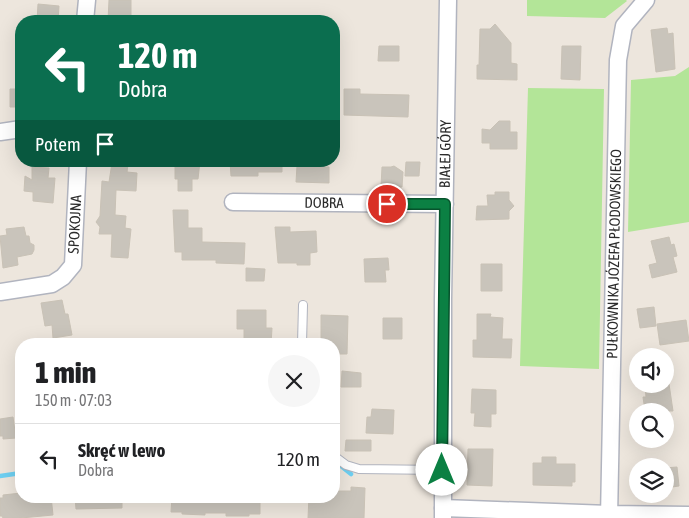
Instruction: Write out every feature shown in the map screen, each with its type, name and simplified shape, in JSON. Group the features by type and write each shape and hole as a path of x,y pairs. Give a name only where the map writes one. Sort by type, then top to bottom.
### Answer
{"street":[{"path":"85,15 86,0"},
{"name":"BIAŁEJ GÓRY","path":"443,513 448,0"},
{"name":"PUŁKOWNIKA JÓZEFA PŁODOWSKIEGO","path":"608,516 618,60 624,26 646,0"},
{"path":"0,132 15,130"},
{"name":"SPOKOJNA","path":"0,292 52,284 63,277 73,265 78,167"},
{"name":"DOBRA","path":"233,202 445,204"},
{"path":"443,513 608,516 689,515"}],"lane":[{"path":"302,338 303,305"},
{"path":"340,460 346,465 359,469 442,470"}],"green space":[{"path":"527,0 627,1 605,18 527,16"},
{"path":"689,67 689,222 628,232 631,80 675,76"},
{"path":"528,88 604,89 599,369 520,366"}],"building":[{"path":"109,0 131,0 131,15 108,15"},
{"path":"38,4 59,6 58,15 37,15"},
{"path":"495,24 511,43 511,63 517,64 517,80 477,79 480,29 490,29"},
{"path":"667,28 668,34 673,33 675,69 656,72 651,30"},
{"path":"379,46 399,46 399,61 378,61"},
{"path":"562,46 581,46 580,80 561,79"},
{"path":"10,89 15,89 15,107 10,107"},
{"path":"344,89 360,89 360,94 409,95 408,117 344,115"},
{"path":"499,121 510,121 510,132 517,132 517,149 490,149 490,143 482,143 482,129 490,130"},
{"path":"406,162 420,162 419,176 405,176"},
{"path":"394,166 403,172 402,187 381,187 382,167"},
{"path":"32,167 49,168 48,178 55,178 53,203 33,201 33,192 24,191 25,176 32,180"},
{"path":"111,167 128,167 127,172 137,173 136,191 116,190 115,215 126,216 125,228 131,229 128,258 111,257 112,234 99,234 100,227 96,222 100,216 102,181 109,182"},
{"path":"175,167 199,167 198,179 192,179 192,191 178,191 178,179 175,179"},
{"path":"230,167 282,167 282,172 258,172 258,176 231,176"},
{"path":"297,167 329,167 329,183 296,182"},
{"path":"495,192 509,192 509,200 514,206 509,211 509,219 476,220 477,206 488,206 487,195 495,195"},
{"path":"173,210 188,210 188,228 202,228 202,242 245,243 244,264 216,263 216,260 182,260 182,252 175,252"},
{"path":"24,227 26,236 29,236 30,243 34,245 32,254 17,257 18,265 3,268 0,236 7,235 6,229"},
{"path":"275,227 290,227 290,232 316,231 317,252 310,253 310,265 278,263"},
{"path":"669,237 671,245 674,244 677,256 673,257 677,272 652,278 649,265 657,263 651,241"},
{"path":"388,258 389,270 385,270 386,282 365,282 364,259"},
{"path":"481,264 502,264 502,291 481,291"},
{"path":"246,268 265,269 264,281 246,281"},
{"path":"62,300 65,314 68,314 72,335 53,338 52,325 45,326 41,303"},
{"path":"654,307 656,326 640,328 637,309"},
{"path":"237,310 266,310 266,328 272,328 271,338 244,338 244,329 237,329"},
{"path":"477,314 491,314 490,317 503,318 502,339 512,339 511,358 473,357 473,340 477,340"},
{"path":"321,315 348,316 347,354 340,354 340,338 321,338"},
{"path":"383,318 402,318 402,339 383,339"},
{"path":"686,320 689,341 660,345 657,324"},
{"path":"342,371 361,373 361,387 341,387"},
{"path":"472,389 496,390 496,414 491,414 491,427 474,426 475,413 471,413"},
{"path":"646,393 670,393 672,403 644,403 643,397 646,397"},
{"path":"372,409 394,410 393,434 366,433 367,417 371,417"},
{"path":"13,417 15,438 3,439 3,436 0,436 0,419"},
{"path":"346,440 371,440 371,451 345,451"},
{"path":"468,449 493,449 492,486 467,485"},
{"path":"542,457 556,457 556,464 575,464 575,482 572,482 572,486 533,485 533,463 542,463"},
{"path":"674,467 677,467 679,486 674,487"},
{"path":"351,487 365,488 364,518 308,518 309,503 340,503 340,491 351,491"},
{"path":"15,494 15,503 52,503 53,515 3,518 0,516 0,498 3,498 3,495"},
{"path":"76,503 122,503 122,508 76,509"},
{"path":"172,503 260,503 260,514 249,514 249,516 226,516 226,513 205,513 205,515 171,512"}],"waterway":[{"path":"341,466 351,474"},
{"path":"0,476 15,474"}],"route":[{"path":"387,204 445,204 442,470"}]}
